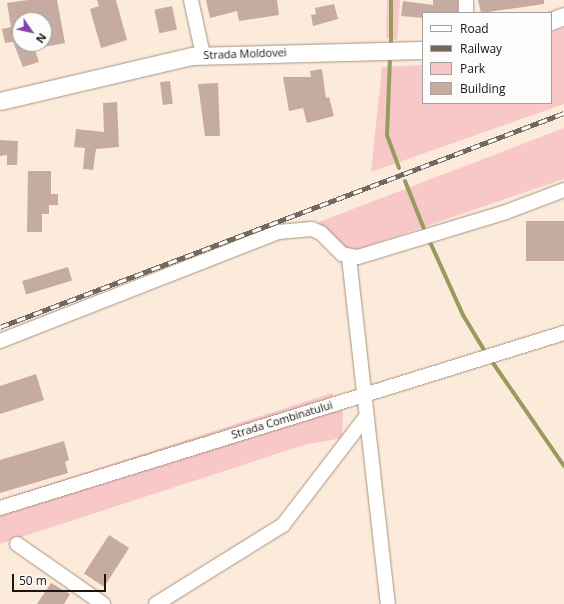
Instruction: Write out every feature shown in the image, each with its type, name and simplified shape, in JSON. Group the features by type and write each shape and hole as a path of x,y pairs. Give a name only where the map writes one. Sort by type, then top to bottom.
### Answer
{"main road":[{"path":"552,21 564,16"},
{"name":"Strada Moldovei","path":"0,101 203,55 422,50"}],"street":[{"path":"191,0 203,55"},
{"path":"466,0 466,12"},
{"path":"349,258 382,251 564,190"},
{"path":"0,341 278,232 312,229 322,232 349,258 363,374 362,395 388,604"},
{"name":"Strada Combinatului","path":"0,508 564,333"},
{"path":"156,604 283,525 365,418"},
{"path":"17,544 103,604"}],"green space":[{"path":"387,0 400,0 397,40 386,38"},
{"path":"564,28 564,104 371,172 382,67 422,65 422,104 552,104 552,32"},
{"path":"564,128 564,179 335,257 319,222"},
{"path":"332,393 343,413 342,438 304,445 0,544 0,500"}],"building":[{"path":"28,0 57,0 65,43 52,45 52,12 12,12 12,42 5,43 2,29 11,27 7,3"},
{"path":"97,0 116,0 127,40 101,48 90,9 99,6"},
{"path":"206,0 277,0 279,15 239,21 237,11 210,18"},
{"path":"433,0 458,0 458,12 422,12 422,18 401,16 403,1 433,5"},
{"path":"478,0 544,0 544,4 481,12"},
{"path":"334,4 338,19 313,26 311,15 316,14 315,8"},
{"path":"172,6 177,29 159,33 154,10"},
{"path":"17,52 36,52 39,62 23,67"},
{"path":"322,69 326,98 329,97 334,116 307,123 303,108 289,111 283,77 311,77 310,71"},
{"path":"170,81 173,104 163,105 160,82"},
{"path":"218,83 220,136 205,136 198,84"},
{"path":"117,102 119,147 96,149 93,170 83,169 85,148 74,147 76,129 104,132 103,103"},
{"path":"0,140 18,141 17,165 7,165 7,155 0,156"},
{"path":"28,171 51,171 51,194 58,194 58,205 49,205 49,214 42,214 42,232 27,232"},
{"path":"526,221 564,221 564,261 526,261"},
{"path":"68,267 72,280 26,294 22,281"},
{"path":"36,374 44,400 0,414 0,386"},
{"path":"64,441 69,460 65,462 68,473 0,493 0,460"},
{"path":"109,535 129,548 104,587 84,574"},
{"path":"51,583 70,594 64,604 37,604"}],"waterway":[{"path":"391,0 391,46"},
{"path":"390,58 387,135 399,168"},
{"path":"405,181 424,229"},
{"path":"430,242 463,315 484,350"},
{"path":"493,363 564,466"}],"railway":[{"path":"0,327 564,113"}]}
